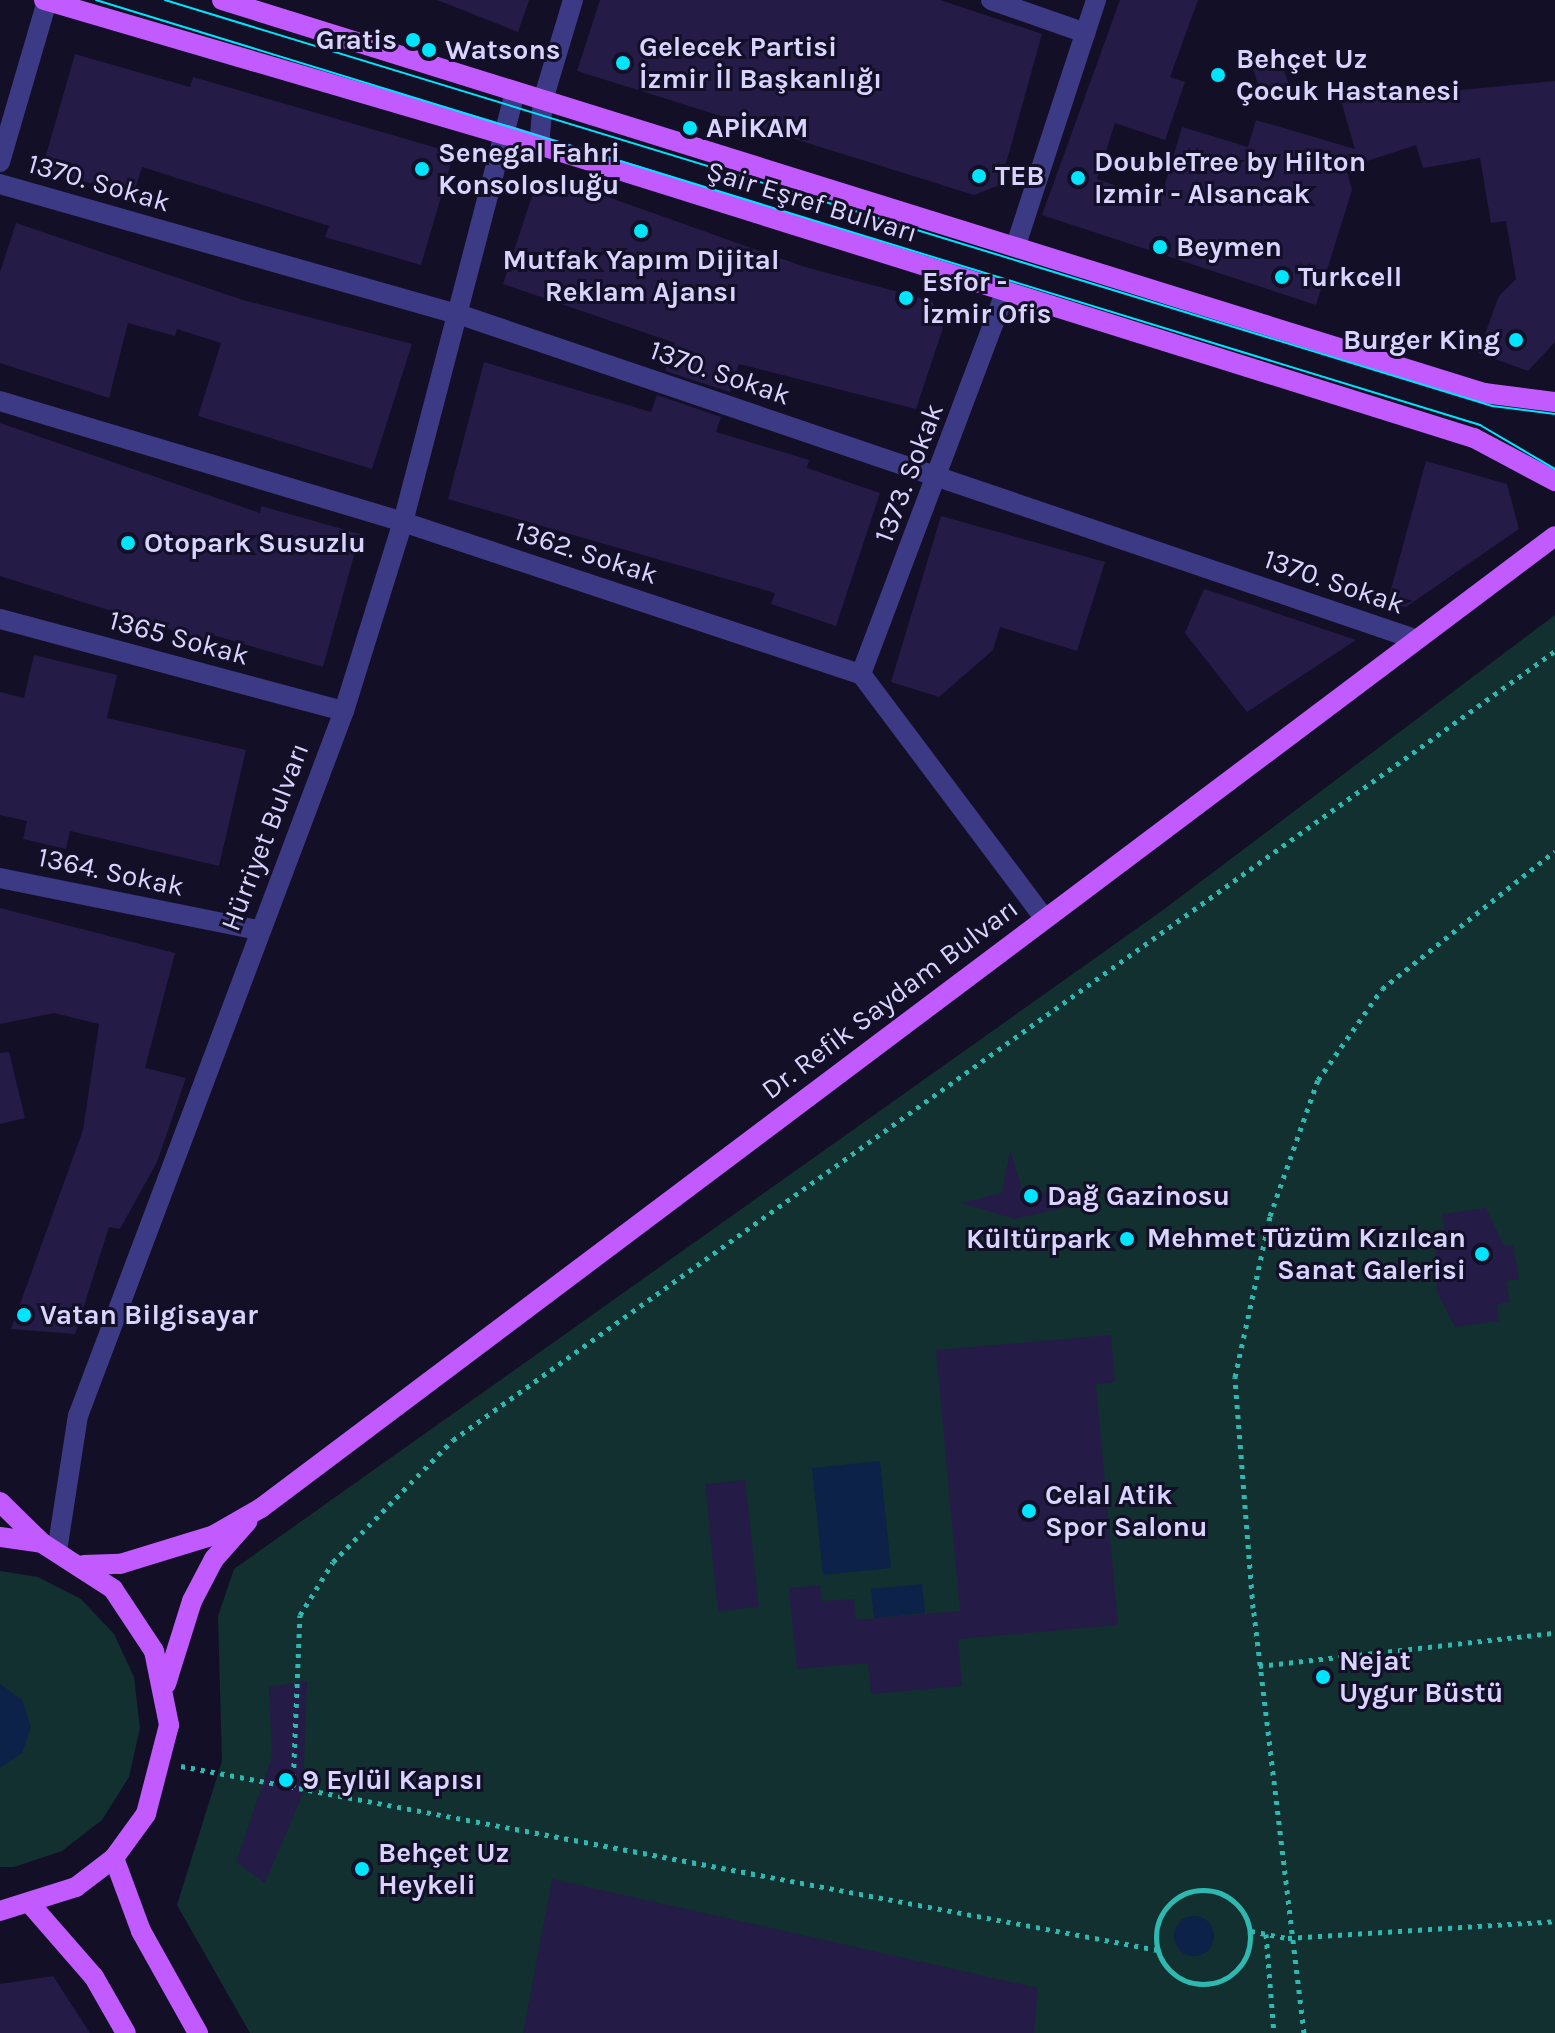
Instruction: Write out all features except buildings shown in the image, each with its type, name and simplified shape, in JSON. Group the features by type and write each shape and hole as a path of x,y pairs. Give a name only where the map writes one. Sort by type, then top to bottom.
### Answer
{"main road":[{"name":"Şair Eşref Bulvarı","path":"45,0 507,135 1474,438 1555,481"},
{"path":"222,0 1484,393 1555,402"},
{"name":"Dr. Refik Saydam Bulvarı","path":"261,1508 1555,536"},
{"path":"0,1502 50,1547 84,1565 137,1618 165,1687"},
{"path":"84,1565 120,1564 214,1535 261,1508"},
{"path":"0,1911 32,1906 76,1887 114,1858 146,1814 165,1763 165,1687 214,1559 261,1508"},
{"path":"0,1537 50,1547"},
{"path":"114,1858 141,1931 198,2033"},
{"path":"32,1906 94,1977 126,2033"}],"street":[{"path":"0,162 45,0"},
{"path":"539,147 543,100 573,0"},
{"path":"991,0 1085,33"},
{"path":"1016,245 1096,0"},
{"name":"Hürriyet Bulvarı","path":"50,1547 78,1416 344,711 403,522 461,315 507,135 515,91"},
{"name":"1370. Sokak","path":"0,184 461,315 1415,639"},
{"name":"1373. Sokak","path":"861,674 939,477 1006,291"},
{"name":"1362. Sokak","path":"0,401 403,522 861,674"},
{"name":"1365 Sokak","path":"0,619 344,711"},
{"path":"861,674 1044,918"},
{"name":"1364. Sokak","path":"0,878 259,930"}],"path":[{"path":"293,1787 300,1615 333,1562 453,1440 1555,651"},
{"path":"1304,2033 1288,1938 1259,1666 1235,1377 1270,1216 1318,1080 1382,989 1555,851"},
{"path":"1259,1666 1555,1633"},
{"path":"165,1763 1158,1950 1185,1981 1213,1984 1237,1970 1251,1931"},
{"path":"1158,1950 1163,1912 1194,1890 1231,1898 1251,1931 1288,1938 1555,1921"},
{"path":"1266,1934 1274,2033"}],"green space":[{"name":"Kültürpark","path":"1555,615 1555,2033 250,2033 177,1905 222,1761 218,1616 234,1569 1163,910"},
{"path":"0,1571 38,1577 81,1599 114,1634 134,1677 140,1728 129,1777 102,1820 62,1851 14,1867 0,1867"}],"water":[{"path":"880,1461 891,1568 823,1575 812,1468"},
{"path":"922,1584 925,1613 874,1618 871,1589"},
{"path":"0,1684 22,1700 31,1727 22,1753 0,1768"},
{"path":"1194,1916 1208,1922 1214,1936 1208,1950 1194,1956 1180,1950 1174,1936 1180,1922"}],"tram line":[{"path":"96,0 1480,425 1555,469"},
{"path":"165,0 1492,406 1555,414"}],"place":[{"name":"Gratis","path":"413,40"},
{"name":"Watsons","path":"429,50"},
{"name":"Gelecek Partisi İzmir İl Başkanlığı","path":"623,63"},
{"name":"Behçet Uz Çocuk Hastanesi","path":"1218,75"},
{"name":"APİKAM","path":"690,128"},
{"name":"Senegal Fahri Konsolosluğu","path":"422,169"},
{"name":"TEB","path":"979,176"},
{"name":"DoubleTree by Hilton Izmir - Alsancak","path":"1078,178"},
{"name":"Mutfak Yapım Dijital Reklam Ajansı","path":"641,231"},
{"name":"Beymen","path":"1160,247"},
{"name":"Turkcell","path":"1282,277"},
{"name":"Esfor - İzmir Ofis","path":"906,298"},
{"name":"Burger King","path":"1516,340"},
{"name":"Otopark Susuzlu","path":"128,543"},
{"name":"Dağ Gazinosu","path":"1031,1196"},
{"name":"Kültürpark","path":"1127,1239"},
{"name":"Mehmet Tüzüm Kızılcan Sanat Galerisi","path":"1482,1254"},
{"name":"Vatan Bilgisayar","path":"24,1315"},
{"name":"Celal Atik Spor Salonu","path":"1029,1511"},
{"name":"Nejat Uygur Büstü","path":"1323,1677"},
{"name":"9 Eylül Kapısı","path":"286,1780"},
{"name":"Behçet Uz Heykeli","path":"362,1869"}]}
